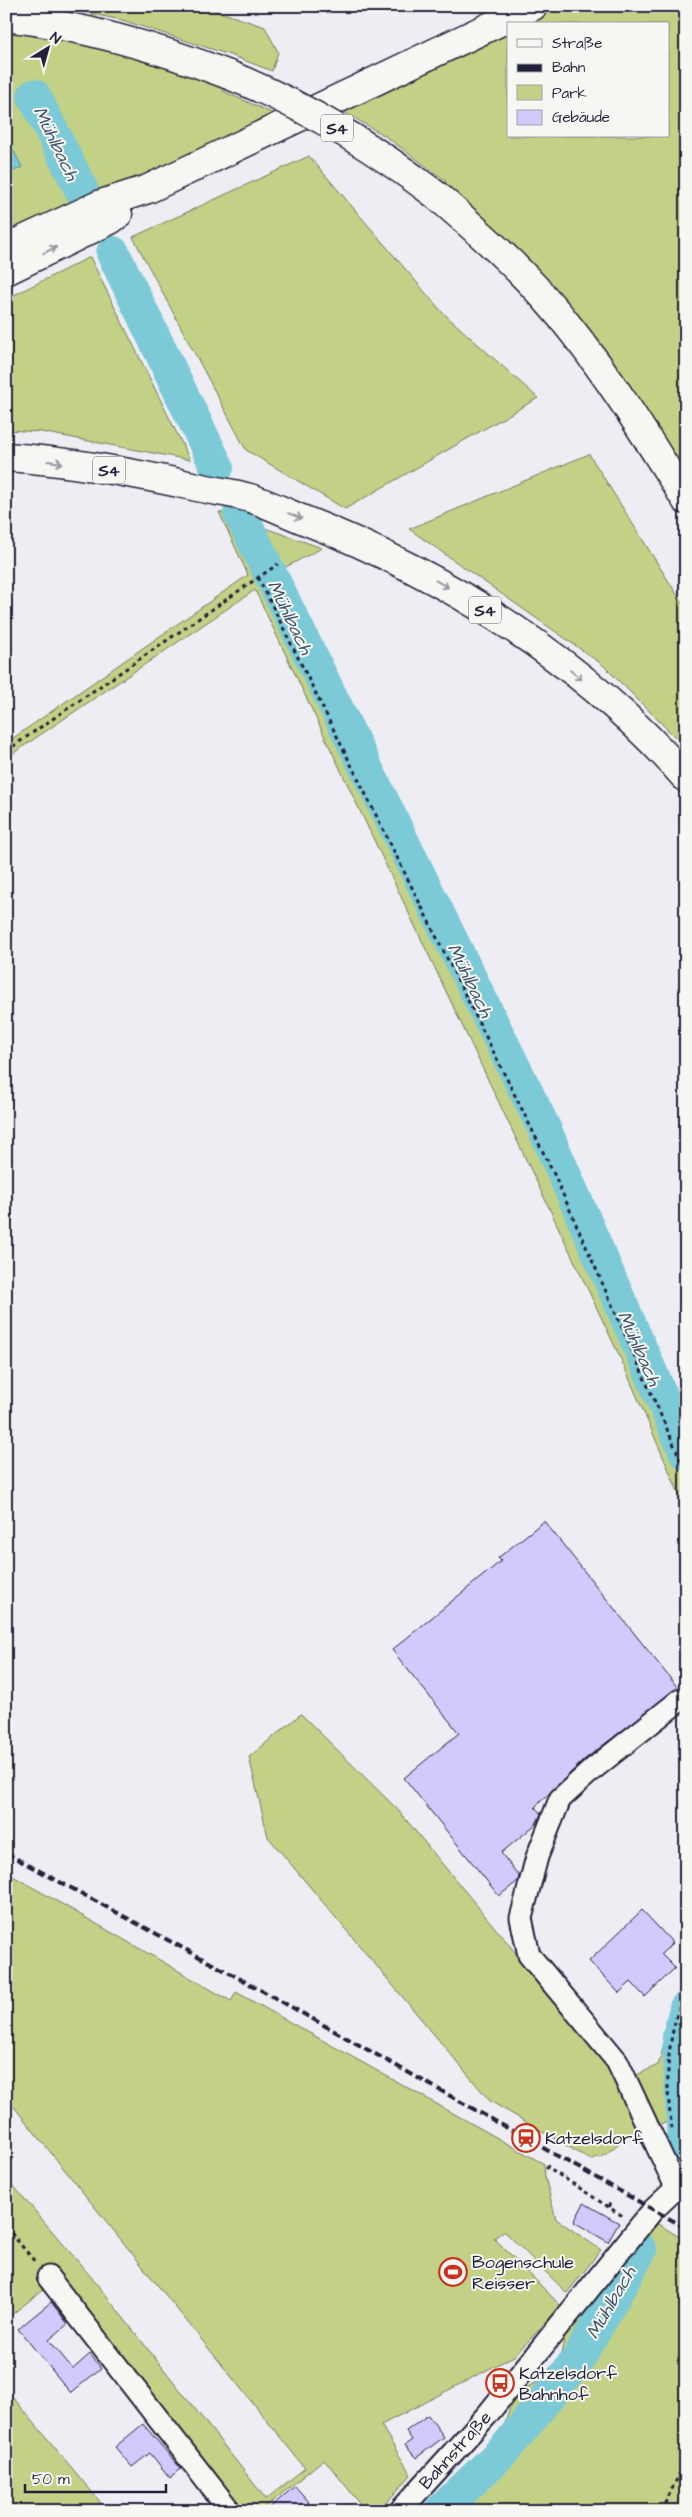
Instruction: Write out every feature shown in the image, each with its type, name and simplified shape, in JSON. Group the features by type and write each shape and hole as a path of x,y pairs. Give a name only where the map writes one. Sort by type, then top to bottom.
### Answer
{"highway":[{"path":"6,248 101,204 148,189 533,6"},
{"name":"S4","path":"6,17 75,28 128,40 229,75 258,87 332,124 378,153 436,196 514,266 573,332 629,409 686,500"},
{"path":"6,271 110,220 148,189"},
{"name":"S4","path":"6,457 150,476 249,498 340,534 410,567 471,601 526,637 578,676 632,722 686,778"}],"street":[{"path":"680,1700 593,1769 560,1799 537,1857 521,1918 529,1955 617,2061 681,2183"},
{"name":"Bahnstraße","path":"400,2511 487,2415 660,2202 681,2183"},
{"path":"48,2277 230,2511"}],"path":[{"path":"6,751 259,576 277,566"},
{"path":"259,576 553,1172 686,1472"},
{"path":"673,2136 666,2085 669,2044 686,1987"},
{"path":"548,2165 547,2168 581,2187 592,2198 640,2226"},
{"path":"608,2207 612,2200"},
{"path":"6,2227 48,2277"},
{"path":"661,2511 686,2460"}],"green space":[{"path":"51,6 202,6 265,27 278,52 272,71 233,56 122,20"},
{"path":"533,6 686,6 686,500 629,409 436,195 446,181 385,136 329,103"},
{"path":"6,17 229,75 223,91 290,121 6,249"},
{"path":"309,156 442,312 538,398 345,509 246,450 133,237"},
{"path":"90,257 190,460 41,432 6,430 6,299"},
{"path":"589,454 686,609 686,748 603,665 409,529"},
{"path":"219,512 322,548 282,569 605,1237 686,1413 686,1510 620,1357 255,590 6,758 6,743 248,575"},
{"path":"301,1714 398,1810 622,2082 658,2065 686,1970 686,2120 639,2127 601,2158 596,2157 591,2160 490,2101 268,1837 249,1757"},
{"path":"6,1872 231,2001 236,1992 544,2164 545,2177 556,2219 601,2250 567,2293 504,2231 494,2238 561,2306 514,2356 381,2425 411,2475 379,2511 366,2511 324,2459 261,2511 244,2511 56,2280 6,2319 6,2177 92,2278 266,2499 305,2468 6,2097"},
{"path":"658,2224 686,2241 686,2511 422,2511 503,2429 511,2405 522,2390 543,2379 561,2354 565,2335 631,2250"},
{"path":"6,2389 101,2503 91,2511 6,2511"}],"water":[{"path":"6,136 22,167 6,175"}],"building":[{"path":"544,1521 678,1688 585,1759 535,1807 541,1814 536,1824 501,1853 519,1876 518,1881 499,1896 404,1778 459,1733 392,1650 501,1561 498,1558"},
{"path":"642,1910 673,1943 661,1954 675,1968 645,1997 631,1982 619,1993 589,1961"},
{"path":"584,2203 619,2223 608,2242 574,2222"},
{"path":"51,2302 68,2324 49,2340 73,2369 90,2354 101,2368 71,2393 18,2329"},
{"path":"428,2415 444,2437 416,2458 405,2445 412,2440 406,2431"},
{"path":"143,2424 181,2469 170,2478 150,2453 132,2467 115,2447"},
{"path":"295,2486 309,2502 299,2511 266,2511"}],"waterway":[{"name":"Mühlbach","path":"34,96 81,189"},
{"name":"Mühlbach","path":"113,253 217,467"},
{"name":"Mühlbach","path":"240,513 544,1128 686,1453"},
{"name":"Mühlbach","path":"680,2167 684,2145 679,2037 686,2008"},
{"name":"Mühlbach","path":"441,2511 506,2448 577,2361 640,2250"}],"railway":[{"path":"6,1853 261,1990 686,2228"}],"place":[{"name":"Katzelsdorf","path":"526,2138"},
{"name":"Bogenschule Reisser","path":"453,2272"},
{"name":"Katzelsdorf Bahnhof","path":"500,2383"}]}
